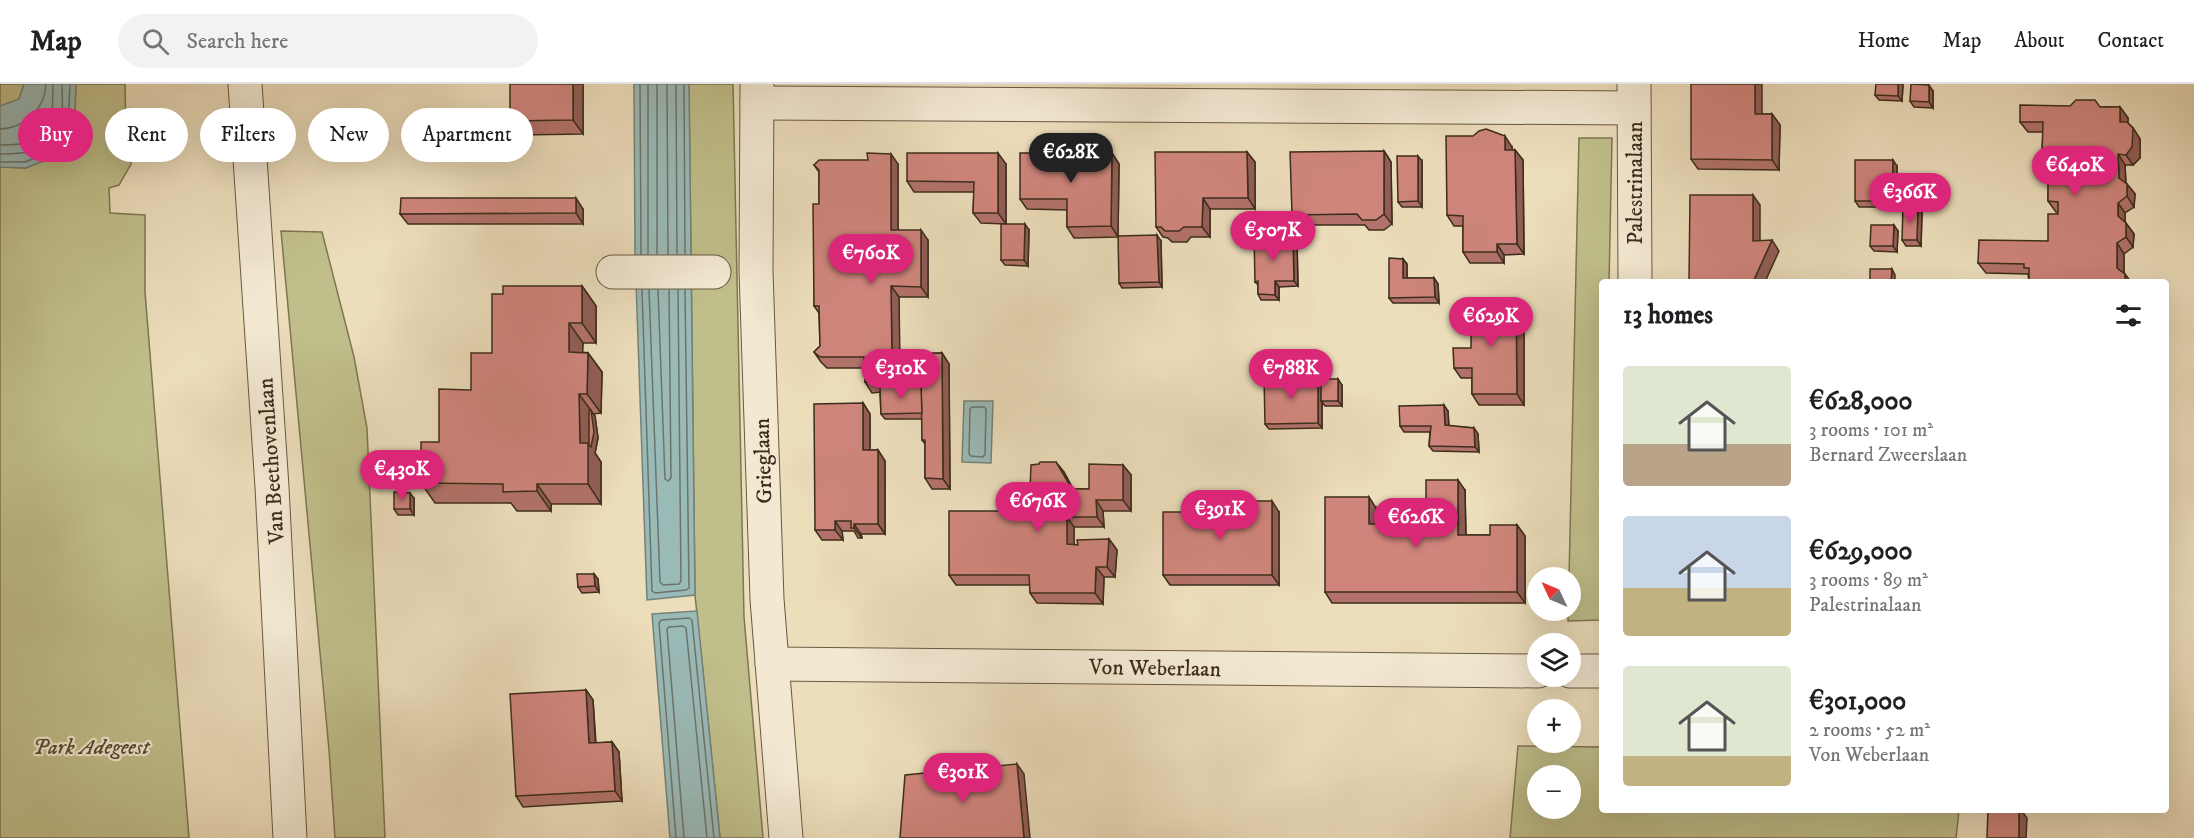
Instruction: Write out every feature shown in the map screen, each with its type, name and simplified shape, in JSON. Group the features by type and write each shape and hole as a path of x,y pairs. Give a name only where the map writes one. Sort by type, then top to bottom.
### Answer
{"street":[{"name":"Van Beethovenlaan","path":"244,84 272,487 290,838"},
{"path":"757,94 1634,96"},
{"name":"Grieglaan","path":"757,94 756,271 767,599 786,838"},
{"name":"Palestrinalaan","path":"1634,96 1635,279"},
{"path":"613,272 714,272"},
{"name":"Von Weberlaan","path":"772,664 1527,671"},
{"path":"1581,671 1599,671"}],"green space":[{"path":"0,84 24,84 19,99 0,106"},
{"name":"Park Adegeest","path":"76,84 125,84 125,108 105,108 105,162 131,162 131,164 119,185 109,188 110,213 145,215 145,292 189,838 0,838 0,167 26,168 33,162 93,162 93,108 75,108"},
{"path":"689,84 733,84 744,617 763,838 720,838 695,595"},
{"path":"1579,138 1612,138 1609,279 1599,279 1599,620 1581,621 1581,567 1569,567"},
{"path":"281,231 322,232 354,357 367,428 385,838 335,838 329,750"},
{"path":"1518,746 1527,746 1527,753 1581,753 1581,747 1599,747 1599,813 1959,813 1956,838 1510,838"}],"water":[{"path":"24,84 76,84 75,108 18,108 18,162 41,162 26,168 0,167 0,106 19,99"},
{"path":"634,84 689,84 695,595 647,600 635,253"},
{"path":"964,401 993,401 991,463 962,462"},
{"path":"697,611 720,838 670,838 652,614"}],"building":[{"path":"510,84 573,84 573,120 533,121 533,108 510,108"},
{"path":"1691,84 1755,84 1755,114 1772,114 1772,160 1691,159"},
{"path":"1876,84 1898,84 1898,96 1875,95"},
{"path":"1911,84 1929,85 1929,102 1910,101"},
{"path":"2076,100 2095,100 2100,107 2120,107 2120,122 2127,122 2133,128 2132,147 2126,155 2118,154 2119,178 2127,184 2127,196 2118,203 2118,216 2126,223 2126,237 2117,243 2117,268 2125,274 2125,279 2029,279 2029,268 2024,268 2024,264 1978,263 1979,240 2048,241 2048,214 2058,214 2058,202 2048,201 2050,152 2042,153 2043,122 2020,122 2020,105 2070,106"},
{"path":"1486,129 1505,136 1505,150 1515,150 1517,244 1497,244 1497,252 1463,252 1463,216 1447,215 1446,136 1473,136"},
{"path":"1384,151 1384,214 1376,220 1362,220 1357,214 1292,215 1290,152"},
{"path":"1155,152 1247,152 1248,198 1203,198 1202,227 1184,227 1179,231 1165,231 1161,227 1156,227"},
{"path":"867,153 891,154 891,230 921,230 921,287 891,286 892,354 942,353 943,479 925,478 921,382 865,382 864,357 820,357 814,352 820,346 819,306 814,306 813,204 819,204 819,170 814,165 819,160 868,160"},
{"path":"907,153 998,153 998,213 973,213 974,182 907,181"},
{"path":"1020,153 1112,153 1111,226 1067,227 1067,199 1020,199"},
{"path":"1397,156 1418,156 1418,201 1398,202"},
{"path":"1855,160 1893,160 1892,201 1855,201"},
{"path":"1690,195 1753,195 1753,241 1772,240 1754,279 1689,279"},
{"path":"401,198 576,198 576,213 400,214"},
{"path":"1903,207 1918,207 1917,240 1902,240"},
{"path":"1001,224 1025,224 1024,260 1001,260"},
{"path":"1871,225 1894,225 1893,246 1870,246"},
{"path":"1157,235 1159,282 1119,283 1118,236"},
{"path":"1254,236 1293,236 1294,281 1275,281 1275,295 1258,294 1258,281 1255,282"},
{"path":"1389,258 1403,259 1403,278 1434,278 1435,297 1389,298"},
{"path":"1870,269 1892,269 1891,279 1870,279"},
{"path":"503,286 582,286 582,323 569,323 569,352 588,353 587,394 579,394 580,443 588,443 588,484 537,484 537,491 503,492 503,484 421,483 421,442 439,442 439,389 471,390 471,353 492,353 492,294 503,294"},
{"path":"1471,301 1516,301 1517,394 1472,394 1472,368 1454,368 1453,348 1471,348"},
{"path":"1264,377 1318,377 1318,423 1265,424"},
{"path":"1321,379 1338,379 1338,401 1321,401"},
{"path":"921,386 922,413 881,414 880,387"},
{"path":"863,403 863,450 878,450 878,524 854,524 854,528 851,528 851,521 835,521 835,530 815,530 814,404"},
{"path":"1444,405 1445,425 1474,428 1475,447 1429,446 1431,426 1400,426 1399,406"},
{"path":"589,410 591,410 594,432 591,447 589,445"},
{"path":"1040,462 1056,462 1072,489 1089,489 1089,464 1123,465 1123,500 1096,500 1097,517 1067,517 1067,544 1078,545 1077,540 1109,539 1107,567 1096,567 1095,593 1030,593 1029,575 949,575 949,511 1020,511 1020,489 1030,489 1031,465"},
{"path":"1426,480 1458,480 1458,535 1490,535 1490,525 1517,525 1517,592 1325,592 1325,497 1369,497 1369,524 1398,524 1398,514 1426,514"},
{"path":"394,492 410,493 410,509 394,509"},
{"path":"1225,501 1272,501 1272,575 1163,575 1163,512 1225,512"},
{"path":"577,574 594,574 595,586 578,587"},
{"path":"586,690 589,743 612,742 615,791 516,796 510,694"},
{"path":"1017,764 1024,838 900,838 905,775"},
{"path":"1988,813 2019,813 2019,838 1987,838"}]}
